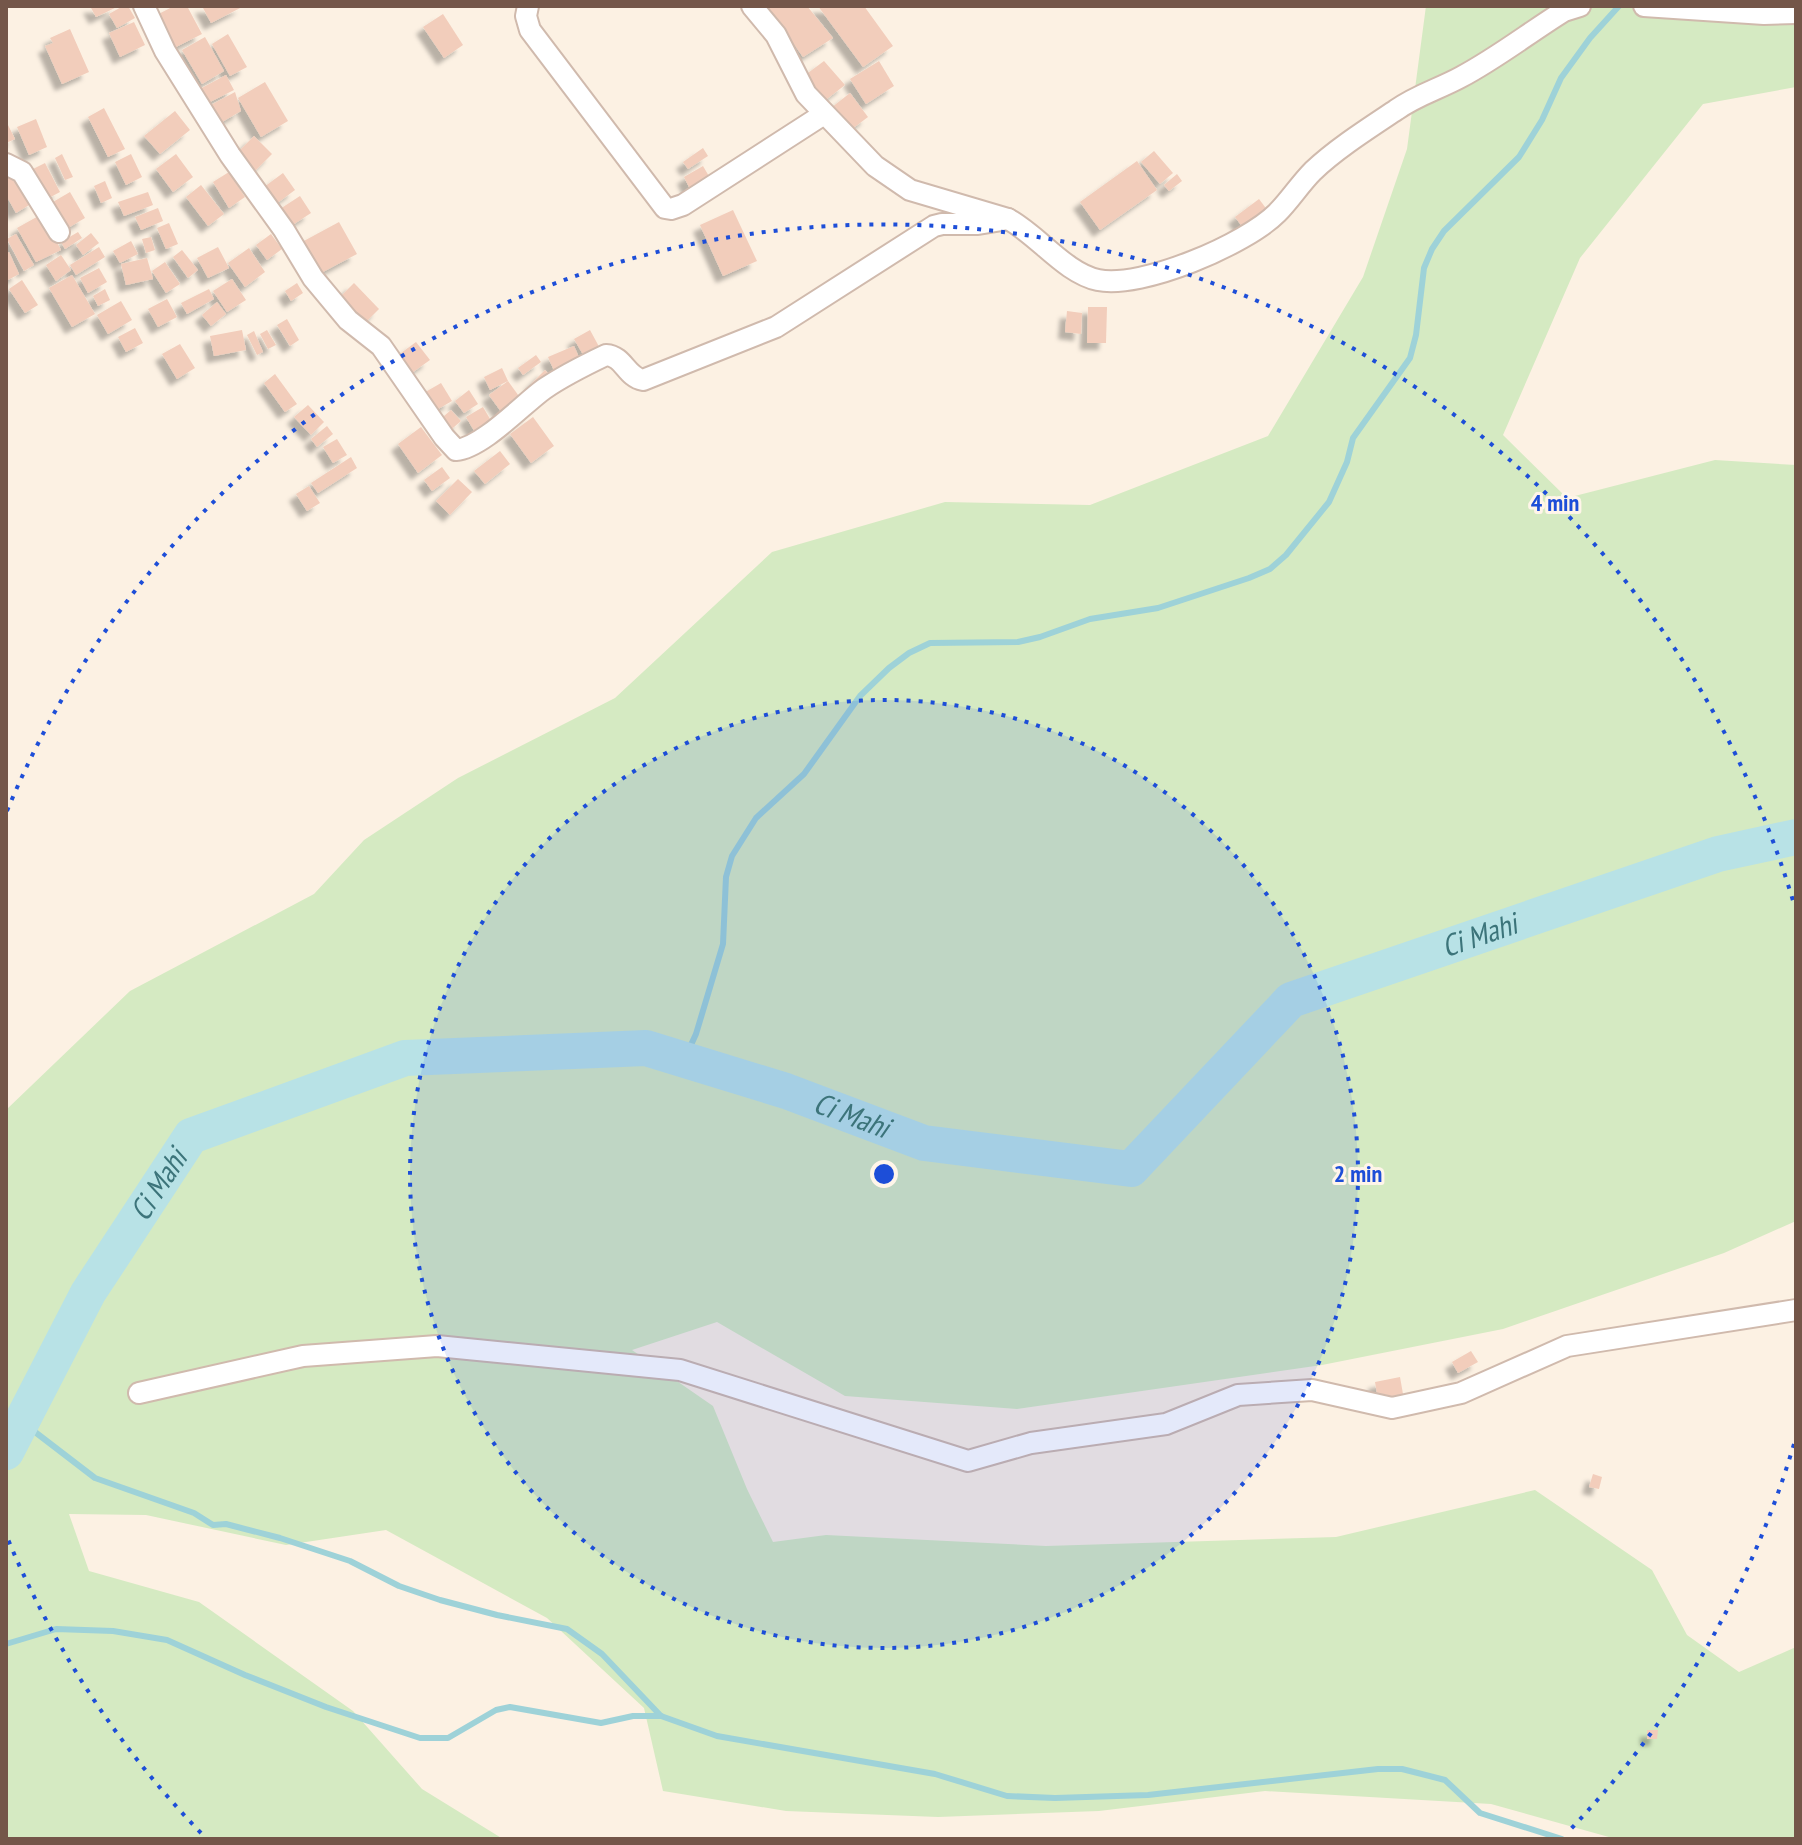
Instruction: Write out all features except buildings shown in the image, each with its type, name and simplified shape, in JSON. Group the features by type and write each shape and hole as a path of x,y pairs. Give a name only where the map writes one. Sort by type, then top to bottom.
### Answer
{"street":[{"path":"144,6 173,64 313,278 348,320 381,346 456,450 463,449 497,428 544,389 606,355 618,359 635,378 643,380 776,327 934,226 1008,219"},
{"path":"528,6 526,16 530,30 665,208 683,205 824,114"},
{"path":"752,6 776,35 806,94 875,166 910,190 1008,219 1075,270 1098,280 1132,279 1173,270 1221,247 1268,220 1319,166 1408,101 1460,78 1564,11 1580,6"},
{"path":"1644,6 1764,14 1796,13"},
{"path":"6,164 20,170 59,232"},
{"path":"139,1393 303,1356 437,1346 680,1370 968,1461 1031,1443 1166,1424 1238,1395 1312,1390 1392,1408 1461,1393 1567,1346 1796,1310"}],"green space":[{"path":"1426,6 1796,6 1796,87 1703,104 1580,258 1503,435 1567,498 1715,460 1796,465 1796,1221 1724,1253 1503,1329 1322,1365 1017,1409 845,1396 717,1322 632,1350 713,1406 773,1542 826,1535 1046,1546 1336,1537 1535,1490 1652,1570 1687,1635 1739,1672 1796,1647 1796,1839 1616,1839 1491,1804 1265,1791 1099,1811 938,1817 786,1811 663,1791 644,1708 547,1618 386,1530 286,1545 146,1515 69,1514 89,1571 199,1602 353,1711 422,1789 503,1839 6,1839 6,1110 130,991 314,894 364,840 458,778 615,698 772,552 945,502 1090,505 1268,436 1363,277 1407,149"}],"waterway":[{"path":"684,1060 696,1034 723,944 726,877 732,856 756,818 804,774 860,696 889,668 930,643 1018,642 1090,619 1158,608 1249,578 1270,569 1286,555 1329,502 1347,462 1353,438 1410,358 1424,268 1432,249 1444,231 1519,157 1542,120 1561,78 1590,38 1619,6"},
{"name":"Ci Mahi","path":"6,1452 88,1293 191,1136 405,1058 646,1048 786,1091 924,1143 1131,1169 1291,1000 1718,854 1796,837"},
{"path":"22,1422 95,1478 194,1513 213,1525 226,1524 280,1538 350,1561 399,1586 440,1600 567,1629 602,1654 661,1716 717,1736 935,1774 1007,1796 1148,1795 1378,1769 1402,1769 1445,1780 1480,1813 1562,1839"},
{"path":"6,1644 56,1629 113,1631 167,1640 326,1707 420,1738 448,1738 496,1710 510,1707 601,1723 633,1716 661,1716"}]}
